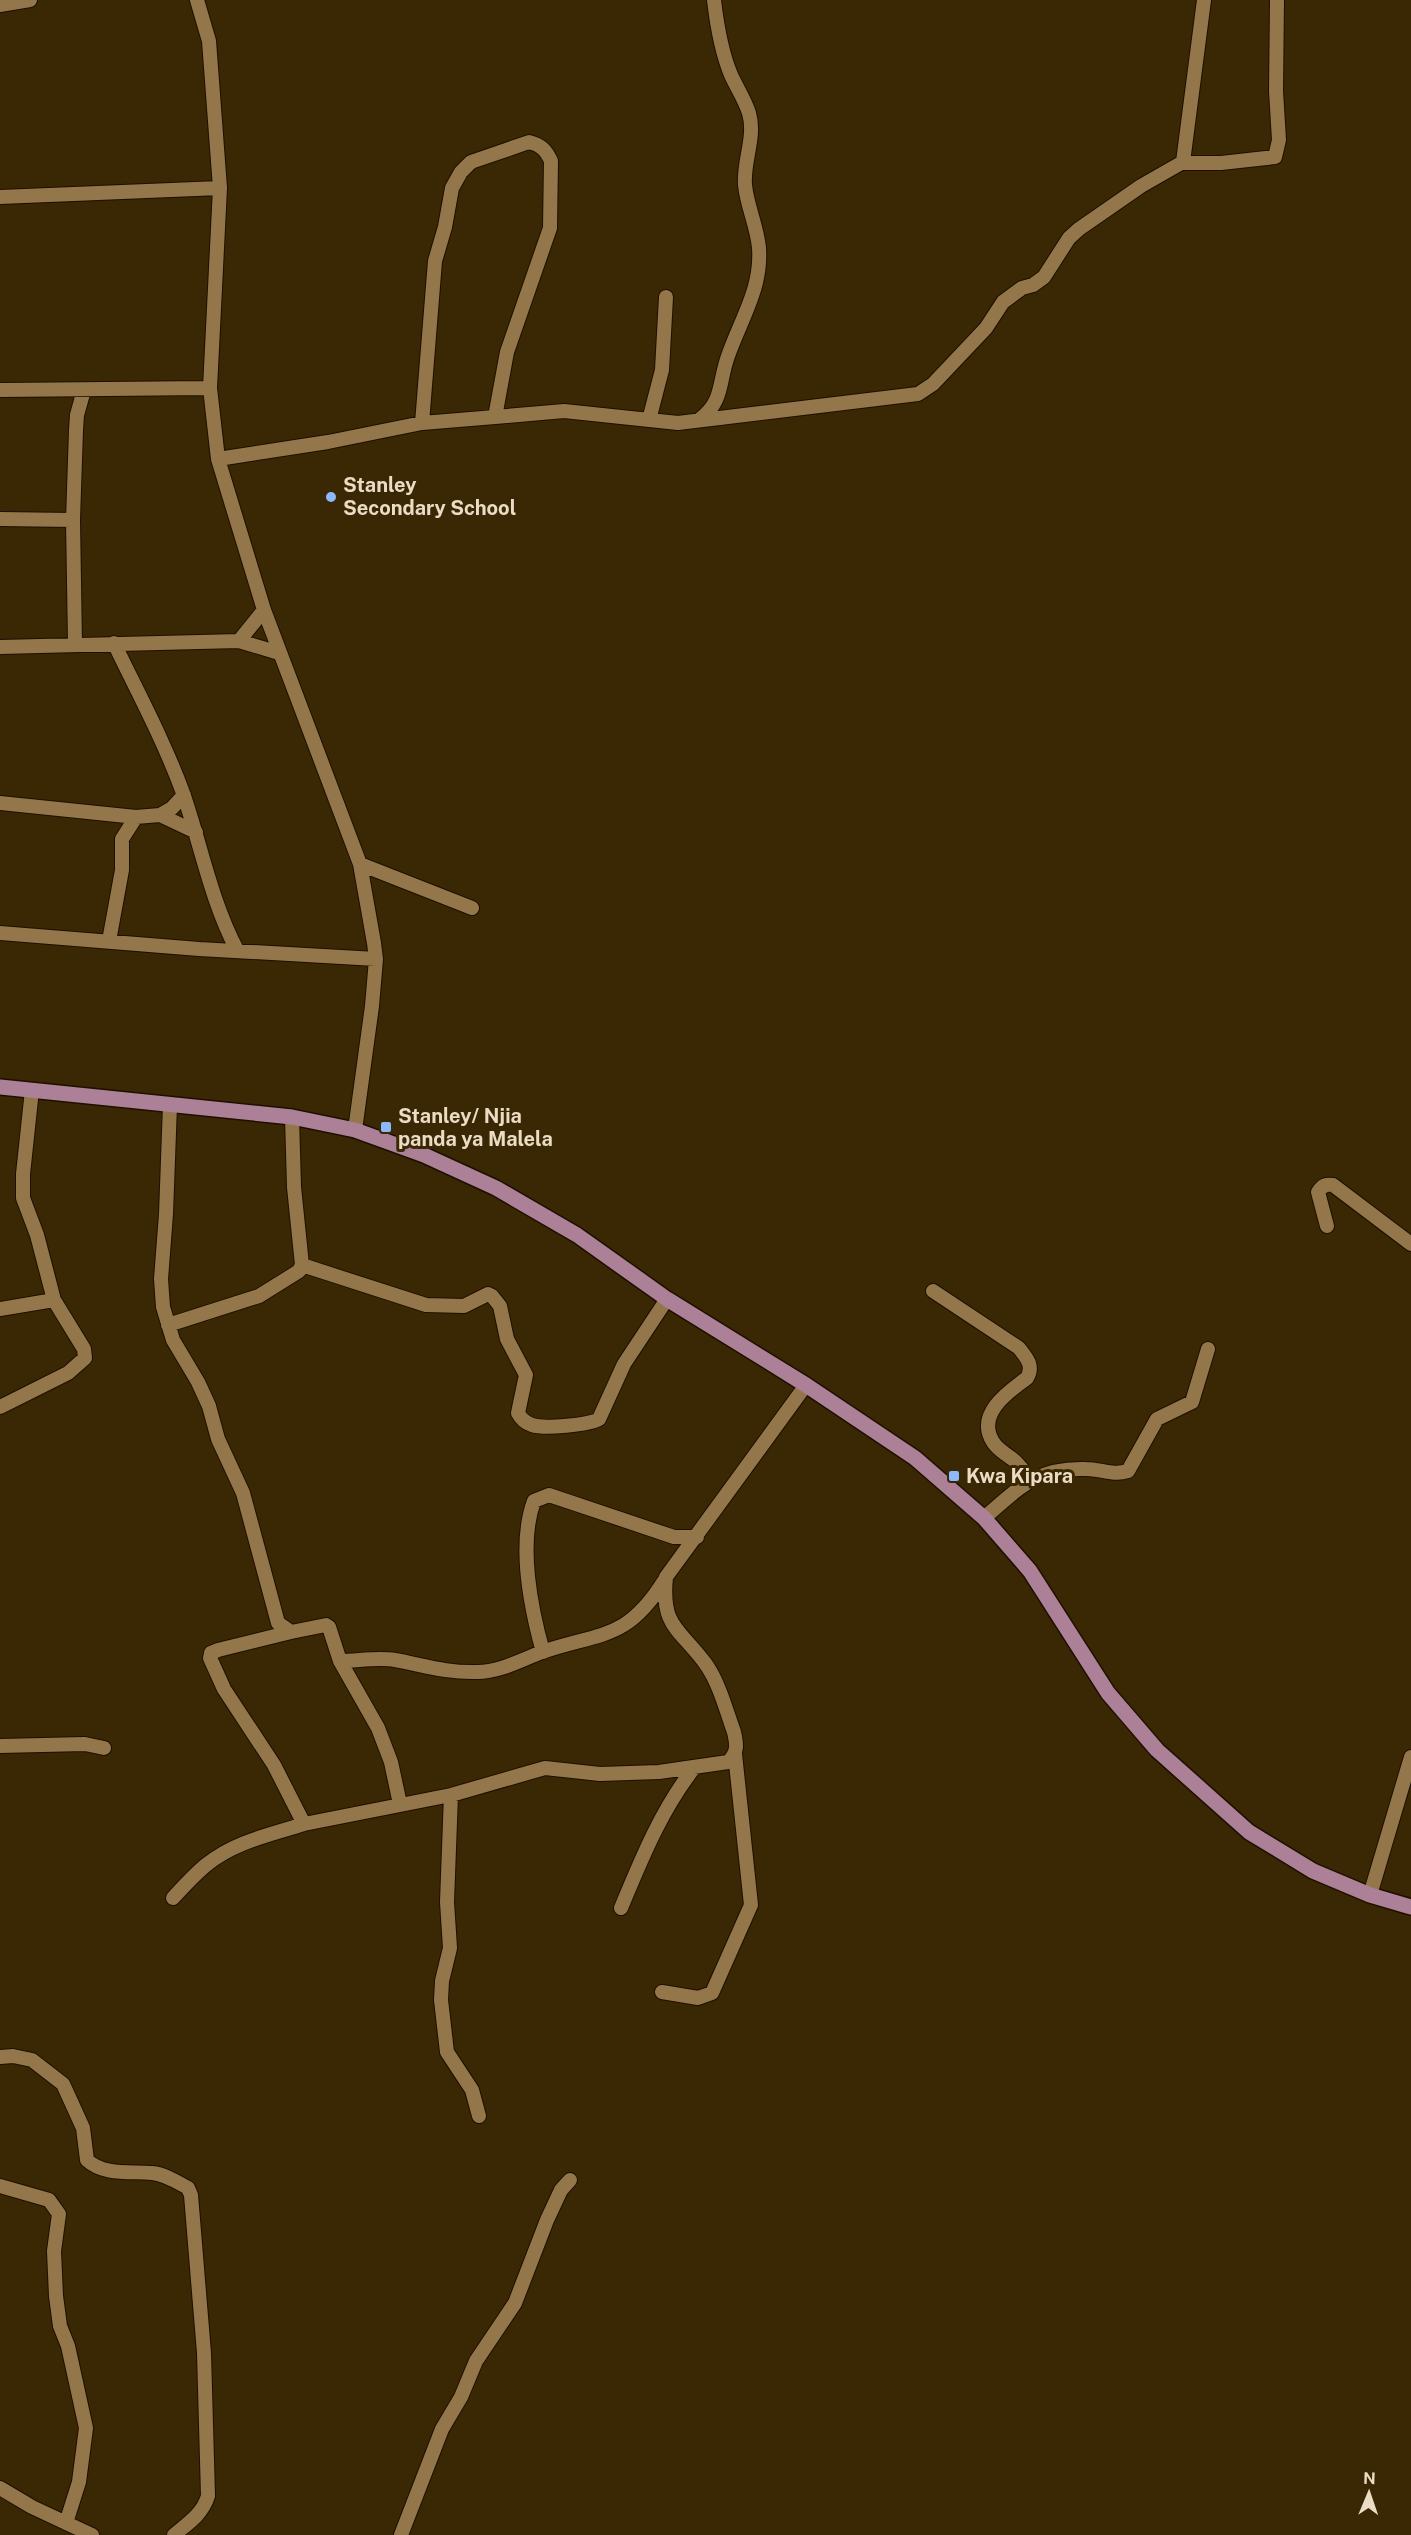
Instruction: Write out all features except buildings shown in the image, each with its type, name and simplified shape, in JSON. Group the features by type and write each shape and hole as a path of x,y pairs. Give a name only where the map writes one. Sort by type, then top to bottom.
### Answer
{"main road":[{"path":"0,1087 292,1117 356,1130 424,1155 496,1188 578,1235 667,1299 806,1385 915,1458 984,1518 1030,1571 1108,1693 1157,1750 1249,1832 1313,1871 1370,1895 1411,1907"}],"street":[{"path":"0,5 30,0"},
{"path":"197,0 209,41 220,188 210,388 218,459 279,653 360,864 376,959 356,1130"},
{"path":"699,420 716,405 722,372 751,304 759,275 757,236 745,184 751,138 749,113 731,74 718,37 714,0"},
{"path":"1182,163 1187,149 1204,0"},
{"path":"218,459 328,442 422,423 564,411 678,423 925,392 986,328 1003,302 1022,288 1033,285 1044,277 1069,238 1141,186 1182,163 1221,163 1275,157 1279,140 1276,91 1277,0"},
{"path":"422,423 435,261 445,227 452,188 461,172 471,162 529,142 538,144 547,152 551,161 550,228 507,352 495,417"},
{"path":"0,197 220,188"},
{"path":"649,420 662,370 666,297"},
{"path":"60,388 76,415"},
{"path":"0,390 210,388"},
{"path":"75,644 73,519 76,415 84,390"},
{"path":"0,519 73,519"},
{"path":"239,641 264,610"},
{"path":"0,647 239,641 279,653"},
{"path":"114,643 164,743 184,795 224,926 237,950"},
{"path":"0,803 136,817 160,815 172,808 184,795"},
{"path":"160,815 196,832"},
{"path":"109,941 122,870 123,839 136,817"},
{"path":"360,864 472,908"},
{"path":"2,936 376,959"},
{"path":"0,1407 68,1374 85,1358 84,1349 54,1300 37,1235 26,1210 22,1188 32,1090"},
{"path":"170,1105 161,1280 163,1307 183,1361 198,1382 209,1406 218,1439 243,1493 278,1623 291,1632"},
{"path":"168,1325 259,1296 292,1277 302,1265 294,1187 292,1117"},
{"path":"1327,1226 1318,1192 1322,1186 1328,1184 1334,1185 1411,1244"},
{"path":"302,1265 426,1305 464,1306 488,1294 492,1296 500,1306 507,1339 526,1375 527,1382 518,1413 526,1423 535,1426 587,1423 599,1419 624,1365 667,1299"},
{"path":"933,1291 1019,1348 1029,1362 1031,1372 1027,1378 989,1414 987,1424 993,1442 1005,1455 1013,1458 1030,1479"},
{"path":"0,1310 54,1300"},
{"path":"984,1518 1030,1479 1062,1468 1099,1469 1113,1474 1128,1471 1157,1419 1192,1402 1208,1349"},
{"path":"340,1661 393,1659 415,1666 478,1672 507,1666 543,1652 607,1635 635,1620 806,1385"},
{"path":"543,1652 531,1610 528,1528 534,1501 549,1495 674,1537 697,1537"},
{"path":"662,1992 684,1997 706,1997 712,1994 751,1905 735,1754 737,1744 734,1732 705,1663 679,1635 668,1617 663,1600 666,1577"},
{"path":"304,1824 273,1765 224,1689 210,1658 211,1653 326,1625 340,1661 378,1728 391,1761 400,1804"},
{"path":"0,1746 85,1744 104,1748"},
{"path":"173,1898 205,1866 224,1853 248,1841 304,1824 451,1795 544,1768 600,1774 694,1768 728,1762 735,1754"},
{"path":"1370,1895 1411,1757"},
{"path":"621,1908 644,1852 680,1786 694,1768"},
{"path":"451,1795 447,1902 450,1948 442,1981 441,2000 447,2052 472,2090 479,2116"},
{"path":"0,2057 32,2060 63,2084 83,2128 87,2160 94,2167 161,2175 188,2188 191,2195 204,2353 208,2496 205,2508 174,2535"},
{"path":"401,2535 442,2429 461,2397 476,2361 515,2302 547,2220 561,2190 570,2180"},
{"path":"0,2186 49,2199 58,2214 54,2252 56,2296 60,2326 68,2346 86,2428 79,2482 66,2523"},
{"path":"0,2488 92,2535"}],"place":[{"name":"Stanley Secondary School","path":"331,497"},
{"name":"Stanley/ Njia panda ya Malela","path":"386,1127"},
{"name":"Kwa Kipara","path":"954,1476"}]}
